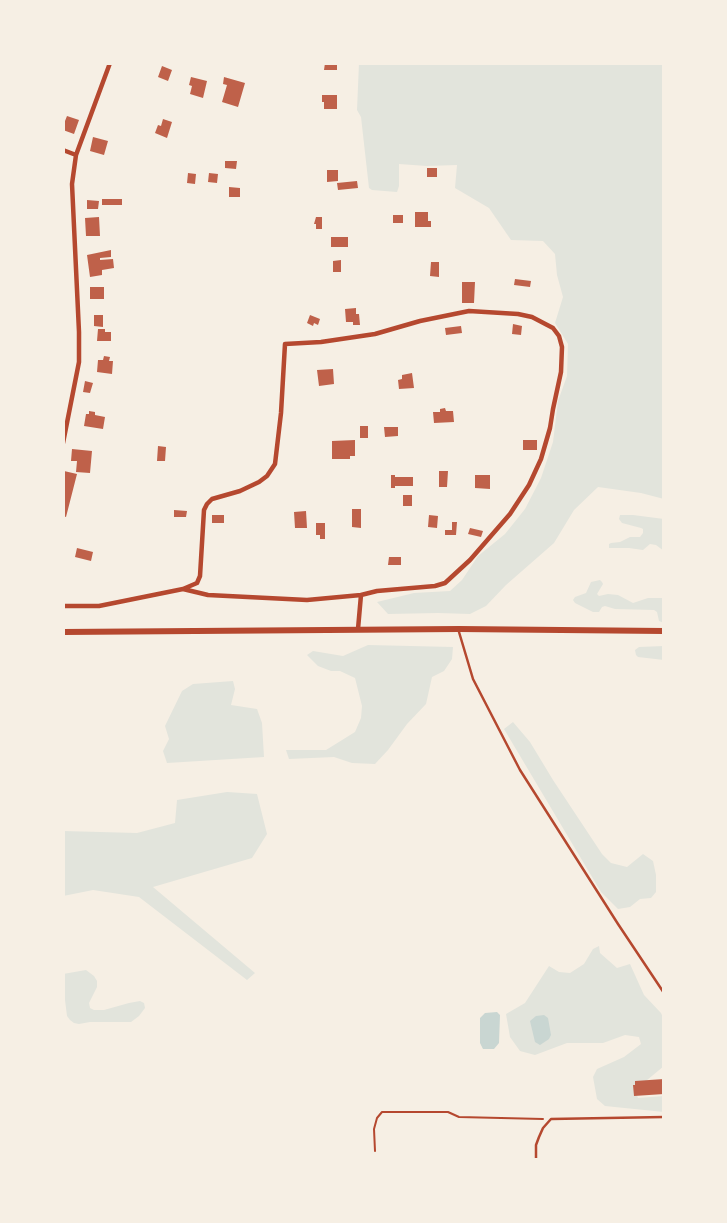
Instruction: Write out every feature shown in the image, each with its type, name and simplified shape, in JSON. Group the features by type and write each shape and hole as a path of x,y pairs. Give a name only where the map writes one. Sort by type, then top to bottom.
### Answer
{"main road":[{"path":"63,632 358,629 664,631"}],"street":[{"path":"63,443 79,362 72,184 76,155 110,63"},
{"path":"63,150 76,155"},
{"path":"63,606 99,606 183,589 197,583 200,576 204,510 207,504 212,499 259,482 275,464 285,344 375,334 469,311 532,317 553,328 559,336 562,348 561,372 550,428 541,459 529,485 510,514 470,560 445,583 307,600 208,595 183,589"},
{"path":"358,629 361,595"}],"lane":[{"path":"458,629 473,679 520,770 664,993"},
{"path":"536,1160 536,1145 543,1128 551,1119 664,1117"}],"path":[{"path":"375,1151 374,1129 382,1112 448,1112 459,1117 551,1119"}],"shaded area":[{"path":"359,63 664,63 664,499 598,487 574,510 554,543 486,606 470,614 388,614 377,602 414,593 450,591 462,580 478,556 505,534 525,509 541,478 553,442 558,401 567,376 568,344 555,323 563,297 555,254 543,241 511,240 489,208 455,188 457,165 399,164 397,192 369,188 361,117 357,110"},
{"path":"620,515 664,519 664,551 650,544 643,550 609,548 611,543 640,537 643,533 641,528 622,523"},
{"path":"600,580 603,584 597,594 599,596 618,595 633,603 648,598 664,598 664,623 659,621 654,610 615,609 605,606 599,612 593,612 575,603 575,597 586,593 591,582"},
{"path":"368,645 453,647 452,659 444,671 432,677 426,704 375,764 352,763 334,757 289,759 286,750 326,750 355,732 361,718 362,706 355,678 318,666 307,655 313,651 343,656"},
{"path":"664,646 664,660 636,655 635,650 639,647"},
{"path":"233,681 235,689 231,705 257,709 262,723 264,757 167,763 163,751 169,739 165,726 182,691 193,684"},
{"path":"513,722 530,742 602,854 611,863 627,867 643,854 653,861 656,892 651,898 640,899 630,907 618,909 601,892 504,729"},
{"path":"227,792 257,794 267,834 252,858 153,887 255,973 247,980 139,897 93,890 63,896 63,831 137,833 175,823 177,800"},
{"path":"599,946 600,953 617,968 630,964 644,995 664,1020 664,1066 635,1090 638,1098 664,1096 664,1112 605,1106 597,1099 593,1077 597,1069 624,1057 641,1044 639,1037 625,1035 603,1043 567,1043 535,1055 520,1051 510,1037 506,1014 525,1003 549,966 559,972 570,973 584,964 593,949"},
{"path":"86,970 97,981 89,1003 90,1008 104,1010 140,1001 145,1008 139,1016 131,1022 79,1024 70,1020 63,995 63,974"},
{"path":"497,1012 500,1015 499,1043 494,1049 483,1049 480,1043 480,1018 485,1013"},
{"path":"544,1015 548,1018 551,1035 540,1045 535,1042 530,1021 536,1016"}],"building":[{"path":"325,63 337,64 337,70 324,70"},
{"path":"162,66 172,70 168,81 158,77"},
{"path":"191,77 207,81 203,98 190,94"},
{"path":"224,77 245,83 238,107 222,102 227,85 223,84"},
{"path":"322,95 337,95 337,109 324,109"},
{"path":"67,116 79,120 74,134 63,130 63,120 65,121"},
{"path":"163,119 172,122 167,138 155,133"},
{"path":"93,137 108,141 104,155 90,151"},
{"path":"225,161 237,161 236,169 225,168"},
{"path":"427,168 437,168 437,177 427,177"},
{"path":"327,170 338,170 338,181 327,182"},
{"path":"188,173 196,174 195,184 187,183"},
{"path":"209,173 218,174 217,183 208,182"},
{"path":"357,181 358,188 338,190 337,183"},
{"path":"229,187 240,188 240,197 229,197"},
{"path":"102,199 122,199 122,205 102,205"},
{"path":"87,200 99,201 98,209 87,209"},
{"path":"415,212 428,212 431,227 415,227"},
{"path":"393,215 403,215 403,223 393,223"},
{"path":"99,217 100,236 86,236 85,218"},
{"path":"316,217 322,217 322,229 316,229"},
{"path":"331,237 348,237 348,247 331,247"},
{"path":"111,250 111,257 100,260 113,259 114,268 102,270 102,275 90,277 87,255"},
{"path":"341,260 341,272 333,272 333,261"},
{"path":"431,262 439,262 439,277 430,276"},
{"path":"515,279 531,281 530,287 514,285"},
{"path":"462,282 475,282 474,303 462,303"},
{"path":"90,287 104,287 104,299 90,299"},
{"path":"356,308 360,325 346,322 345,309"},
{"path":"94,315 103,315 103,327 94,326"},
{"path":"310,315 320,319 318,325 307,323"},
{"path":"513,324 522,326 521,335 512,334"},
{"path":"461,326 462,333 446,335 445,328"},
{"path":"98,329 111,332 111,341 97,341"},
{"path":"104,356 113,361 112,374 97,372 98,360 103,360"},
{"path":"333,369 334,384 319,386 317,370"},
{"path":"412,373 414,388 399,389 398,380 402,379 402,375"},
{"path":"85,381 93,383 90,393 83,392"},
{"path":"445,408 446,411 453,411 454,422 434,423 433,412 440,412 440,409"},
{"path":"89,411 105,417 103,429 84,426"},
{"path":"360,426 368,426 368,438 360,438"},
{"path":"384,427 398,427 398,436 385,437"},
{"path":"355,440 355,456 350,456 350,459 332,459 332,441"},
{"path":"523,440 537,440 537,450 523,450"},
{"path":"158,446 166,447 165,461 157,461"},
{"path":"72,449 92,451 90,473 76,472 77,461 71,461"},
{"path":"64,471 77,474 66,517 63,516"},
{"path":"439,471 448,471 447,487 439,487"},
{"path":"391,475 413,477 413,486 391,488"},
{"path":"475,475 490,475 490,489 475,488"},
{"path":"403,495 412,495 412,506 403,506"},
{"path":"352,509 361,509 361,528 352,527"},
{"path":"174,510 187,511 186,517 174,517"},
{"path":"306,511 307,528 295,528 294,512"},
{"path":"212,515 224,515 224,523 212,523"},
{"path":"429,515 438,516 437,528 428,527"},
{"path":"452,522 457,522 456,535 445,535 445,530 452,530"},
{"path":"316,523 325,523 325,539 316,535"},
{"path":"470,528 483,531 481,537 468,534"},
{"path":"77,548 93,552 91,561 75,557"},
{"path":"389,557 401,557 401,565 388,565"},
{"path":"664,1079 664,1094 634,1096 635,1081"}]}
